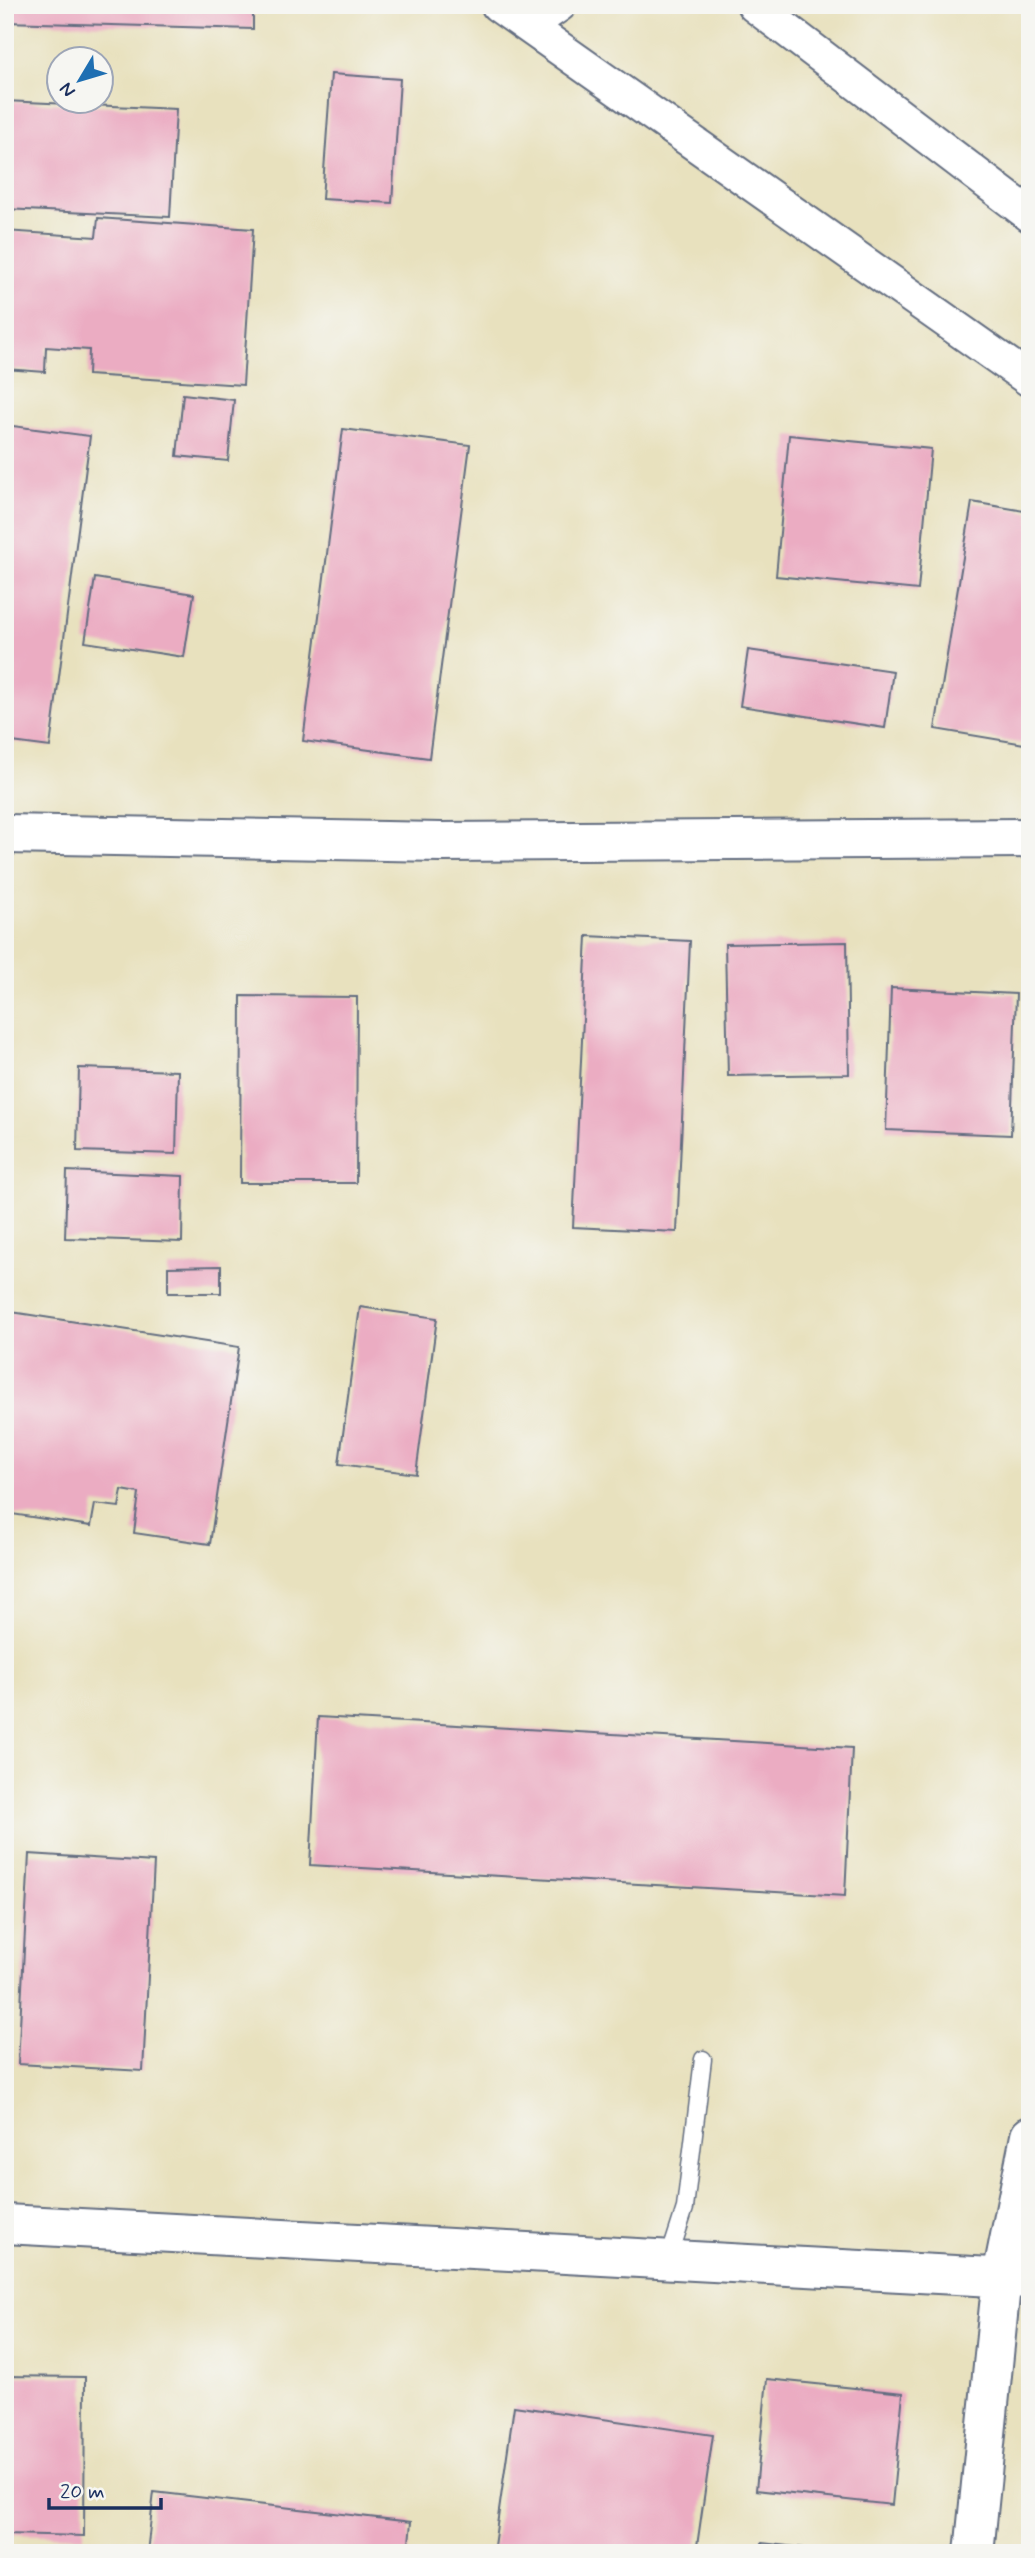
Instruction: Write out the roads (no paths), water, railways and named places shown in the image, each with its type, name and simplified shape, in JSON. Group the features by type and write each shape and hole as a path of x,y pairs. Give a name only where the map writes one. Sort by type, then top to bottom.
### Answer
{"street":[{"path":"498,5 1030,380"},
{"path":"528,26 559,5"},
{"path":"754,5 1030,215"},
{"path":"5,834 441,842 1030,838"},
{"path":"974,2553 1016,2278 1030,2136"},
{"path":"5,2224 1016,2278"}],"lane":[{"path":"669,2258 685,2208 703,2059"}]}
